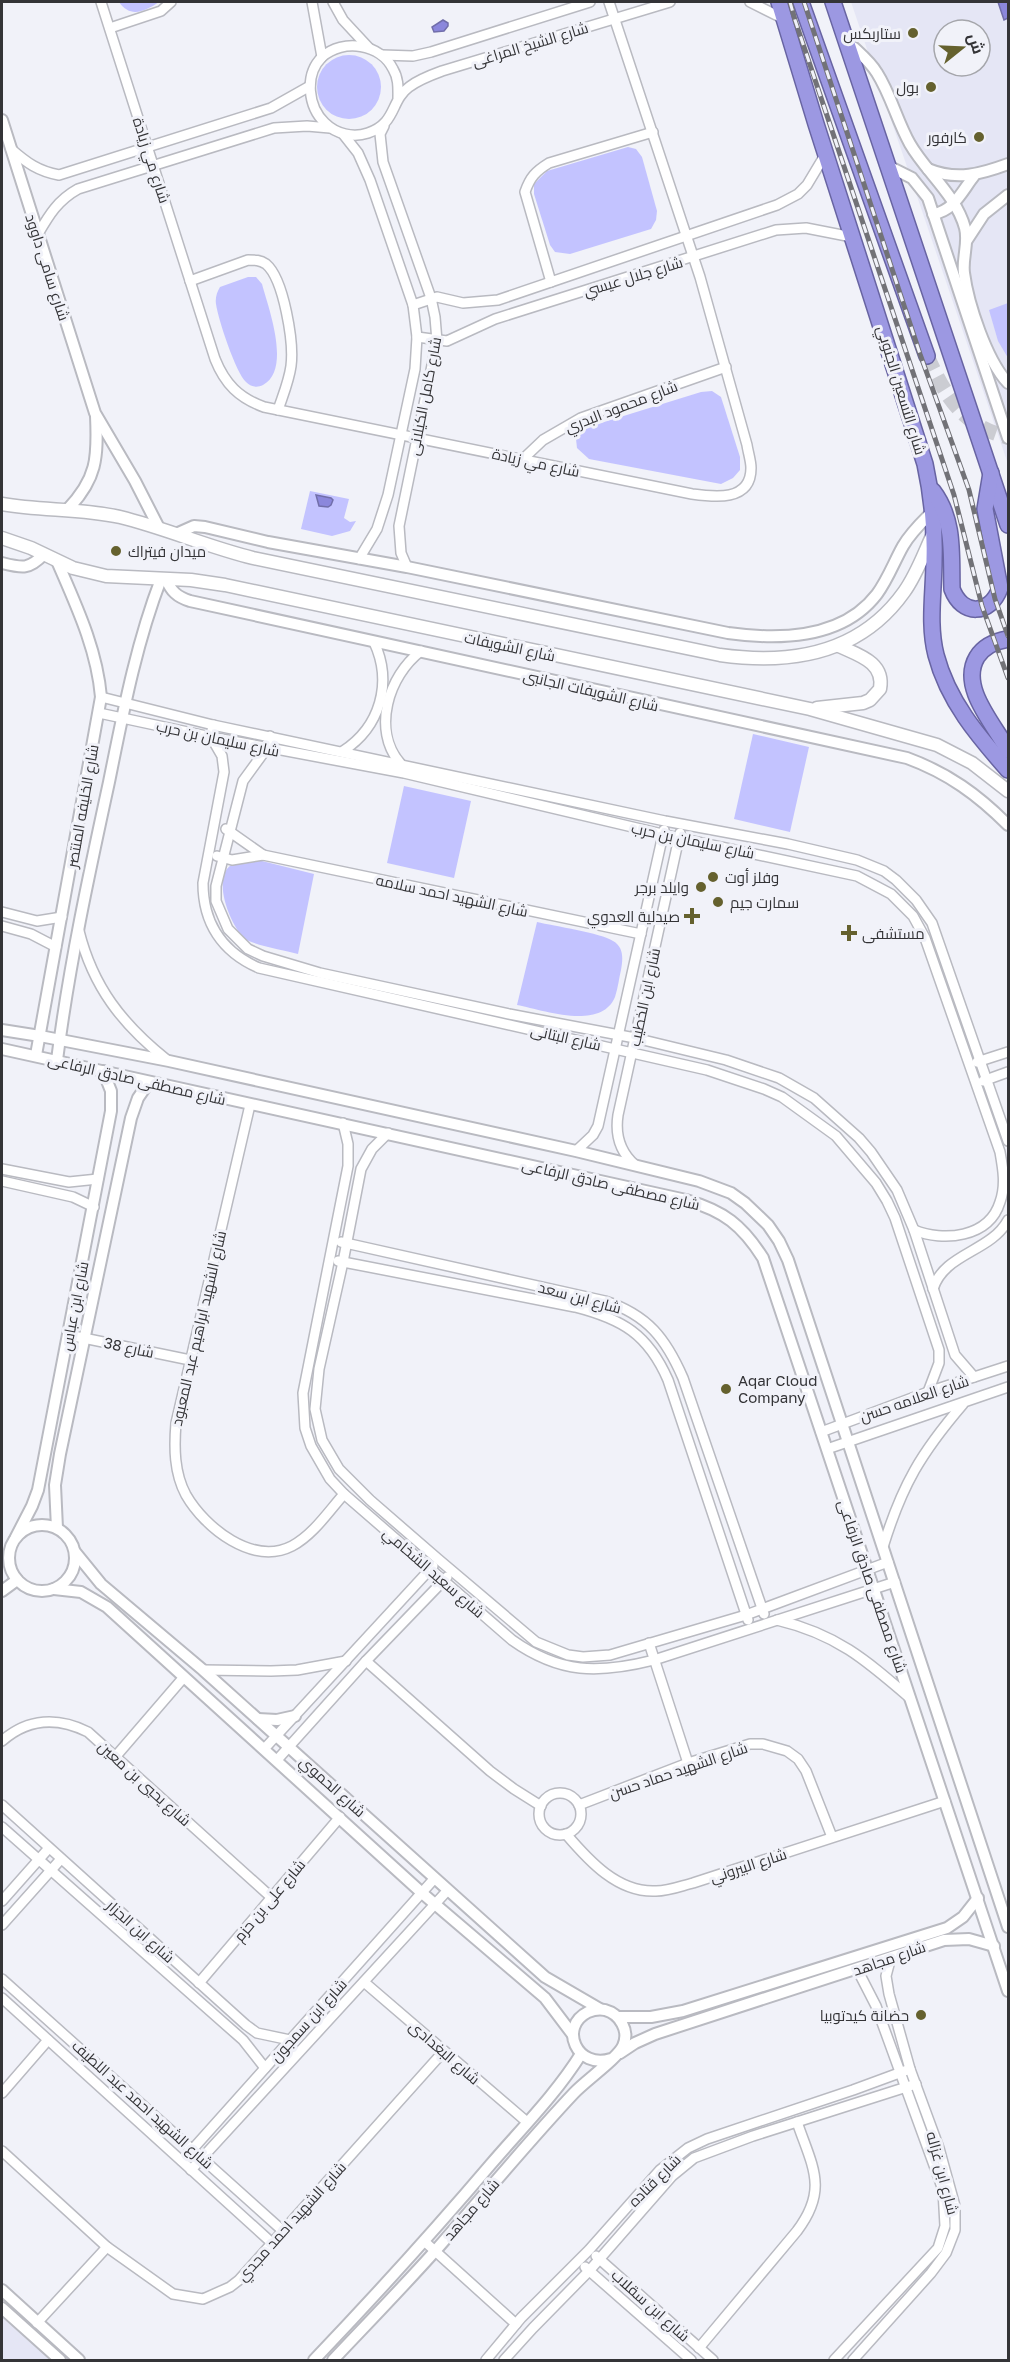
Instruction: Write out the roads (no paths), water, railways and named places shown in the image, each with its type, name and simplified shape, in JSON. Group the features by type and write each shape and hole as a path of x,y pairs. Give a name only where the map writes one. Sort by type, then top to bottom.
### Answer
{"highway":[{"name":"شارع التسعين الجنوبي","path":"779,2 825,155 919,439 930,486 933,511 931,604 936,655 944,679 961,711 981,740 1008,770"},
{"path":"801,2 927,356"},
{"path":"833,2 1008,525"},
{"path":"930,486 944,507 949,524 951,589 955,598 962,605 971,609 981,609 990,605 1000,588 985,509 991,473"},
{"path":"1008,639 988,646 979,655 972,668 972,685 1008,750"}],"main road":[{"path":"2,504 118,517 253,558 720,655 767,659 790,657 838,646 878,622 894,606 906,589 934,531"},
{"name":"شارع الشويفات","path":"2,538 73,568 106,576 190,580 225,585 810,709 937,745 972,763 1008,791"},
{"path":"810,709 863,703 870,700 880,689 882,681 876,666 838,646"}],"street":[{"name":"شارع مي زيادة","path":"101,2 220,373 228,384 245,398 264,407 278,410 692,494 729,497 749,483 751,469 726,367 694,257 609,2"},
{"path":"110,28 161,11 171,2"},
{"path":"312,2 322,57"},
{"path":"333,2 353,32 369,48"},
{"name":"شارع الشيخ المراغى","path":"382,55 413,56 431,52 590,2"},
{"name":"شارع الشيخ المراغى","path":"398,100 407,87 441,70 670,2"},
{"path":"750,2 784,19"},
{"path":"844,38 877,73 909,143 954,204 964,223 966,240 964,273 970,314 995,365 1008,383"},
{"path":"355,45 369,48 382,55 393,68 399,84 398,100 393,113 385,123 365,134 343,134 330,128 319,118 312,105 310,86 322,57 341,48 355,45"},
{"path":"11,149 27,164 41,172 59,175 271,108 310,86"},
{"name":"شارع سامى داوود","path":"2,120 95,413 135,481 159,528"},
{"name":"شارع كامل الكيلانى","path":"385,123 380,134 383,162 431,298 437,341 399,526 401,553 407,567"},
{"path":"38,234 54,207 65,196 78,189 274,128 307,126 330,128"},
{"path":"551,282 525,192 529,180 536,171 549,163 652,132"},
{"name":"شارع كامل الكيلانى","path":"343,134 365,166 413,306 417,337 415,369 382,514 377,529 359,560"},
{"name":"شارع جلال عيسي","path":"431,298 437,297 463,303 498,300 777,205 798,194 807,185 825,155"},
{"path":"927,170 944,174 974,176 1008,164"},
{"path":"890,167 912,178 928,198 970,314 1008,438"},
{"path":"933,214 942,213 954,204 974,176"},
{"path":"966,240 984,214 1008,195"},
{"name":"شارع جلال عيسي","path":"417,337 447,341 495,319 759,235 793,228 818,229 852,237"},
{"path":"190,280 248,260 257,260 271,270 277,282 292,338 288,383 278,410"},
{"path":"413,306 431,298"},
{"name":"شارع محمود البدري","path":"523,459 543,440 582,418 726,367"},
{"name":"شارع سامى داوود","path":"67,510 89,483 95,467 98,449 95,413"},
{"path":"176,534 194,526 205,527 268,542 407,567 728,633 753,636 795,636 817,632 858,612 875,596 889,576 909,537 933,511"},
{"path":"2,563 26,567 34,565 44,554"},
{"name":"شارع الخليفه المنتصر","path":"36,1055 101,697 93,652 57,561"},
{"name":"شارع الخليفه المنتصر","path":"57,1060 78,925 124,703 149,608 163,579"},
{"name":"شارع الشويفات الجانبى","path":"163,579 178,597 190,601 907,758 940,771 970,789 1008,825"},
{"path":"343,751 361,739 377,711 383,675 379,653 374,642"},
{"path":"400,763 387,740 387,713 396,680 406,664 421,651"},
{"name":"شارع سليمان بن حرب","path":"101,697 213,725 400,763 470,784 679,838 857,876 891,894 913,916 925,938 1002,1162 1004,1187 1000,1204 987,1223 960,1236 928,1236 914,1230"},
{"name":"شارع سليمان بن حرب","path":"99,713 267,748 788,844 857,860 884,871 916,900 932,923 982,1060 1008,1141"},
{"path":"211,737 213,725"},
{"path":"267,748 270,736"},
{"name":"شارع البتانى","path":"211,737 222,756 224,772 216,825 203,883 203,899 212,928 221,941 238,957 259,968 635,1038 746,1066 779,1078 814,1098 845,1124 871,1152 897,1190 914,1230 955,1355 974,1377"},
{"name":"شارع البتانى","path":"267,748 243,781 216,886 216,901 228,928 238,941 263,956 318,978 707,1070 782,1097 836,1136 853,1154 882,1192 895,1218 939,1350 939,1363 928,1392"},
{"name":"شارع ابن الخطيب","path":"576,1151 593,1135 598,1126 665,821"},
{"name":"شارع الشهيد احمد سلامه","path":"216,825 230,830 263,855"},
{"name":"شارع ابن الخطيب","path":"635,1166 626,1158 617,1137 616,1126 682,825"},
{"name":"شارع الشهيد احمد سلامه","path":"209,854 232,860 263,855 641,934"},
{"path":"2,912 37,921 62,917"},
{"path":"78,925 91,971 103,992 132,1030 169,1061"},
{"path":"2,926 31,934 56,947"},
{"name":"شارع مصطفى صادق الرفاعى","path":"2,1030 169,1061 576,1151 715,1186 745,1203 768,1225 788,1260 1008,1927"},
{"name":"شارع مصطفى صادق الرفاعى","path":"2,1048 250,1105 343,1123 686,1200 708,1206 735,1223 763,1258 1008,1990"},
{"path":"969,1065 1008,1052"},
{"name":"شارع ابن عباس","path":"2,1555 13,1541 38,1490 94,1207 112,1101 103,1071"},
{"path":"976,1084 1008,1072"},
{"name":"شارع ابن عباس","path":"57,1528 55,1485 84,1338 131,1118 138,1098 149,1082"},
{"name":"شارع الشهيد ابراهيم عبد المعبود","path":"250,1105 176,1423 174,1444 177,1471 186,1494 199,1513 238,1544 257,1551 274,1552 303,1539 344,1494"},
{"name":"شارع سعيد الشخامي","path":"343,1123 348,1144 348,1166 307,1370 303,1411 311,1446 325,1471 344,1494 512,1640 541,1658 566,1666 597,1670 617,1668 654,1659 895,1581"},
{"name":"شارع سعيد الشخامي","path":"388,1133 372,1149 361,1169 319,1369 315,1395 317,1424 330,1456 347,1478 438,1559 520,1629 549,1648 568,1654 597,1656 746,1615 888,1562"},
{"path":"2,1169 69,1182 98,1179"},
{"path":"2,1181 73,1197 94,1207"},
{"path":"933,1289 940,1273 995,1235 1008,1221"},
{"name":"شارع ابن سعد","path":"333,1241 592,1298 623,1308 648,1325 671,1350 683,1378 762,1609 771,1621"},
{"name":"شارع ابن سعد","path":"329,1259 575,1307 618,1321 643,1339 662,1365 688,1436 751,1628"},
{"name":"شارع 38","path":"69,1335 190,1360"},
{"name":"شارع العلامه حسن","path":"821,1432 928,1392 1008,1366"},
{"name":"شارع العلامه حسن","path":"827,1449 1008,1387"},
{"path":"883,1547 897,1502 919,1460 963,1404"},
{"path":"688,1436 701,1432"},
{"path":"35,1525 57,1528 72,1542 75,1562 68,1578 54,1589 34,1590 17,1580 9,1564 13,1541 25,1529 35,1525"},
{"name":"شارع الحموي","path":"75,1552 101,1584 289,1746 544,1977 600,2009"},
{"path":"265,1748 438,1559"},
{"path":"277,1760 366,1661 453,1571"},
{"path":"2,1591 17,1580"},
{"name":"شارع الحموي","path":"54,1589 81,1592 107,1607 265,1748 422,1893 545,1998 573,2034"},
{"path":"771,1621 809,1629 838,1642 872,1665 911,1699"},
{"path":"649,1643 688,1763"},
{"path":"203,1670 297,1670 346,1660"},
{"path":"366,1661 490,1771 541,1806"},
{"path":"116,1756 184,1677"},
{"path":"258,1719 277,1720 295,1716"},
{"name":"شارع يحيي بن معين","path":"2,1741 11,1732 42,1721 59,1721 75,1725 88,1732 271,1897"},
{"name":"شارع الشهيد حماد حسن","path":"579,1805 688,1763 750,1744 763,1744 787,1751 798,1760 806,1772 832,1837"},
{"path":"562,1793 572,1797 579,1805 581,1820 575,1829 566,1834 551,1833 543,1826 540,1816 541,1806 552,1795 562,1793"},
{"name":"شارع البيروني","path":"566,1834 604,1873 642,1891 658,1891 693,1882 945,1801"},
{"name":"شارع ابن الجزار","path":"2,1805 257,2033 290,2040"},
{"name":"شارع على بن حزم","path":"199,1983 340,1817"},
{"name":"شارع ابن الجزار","path":"2,1827 243,2040 265,2068"},
{"path":"2,1901 49,1848"},
{"path":"2,1925 61,1859"},
{"name":"شارع ابن سمجون","path":"182,2162 434,1879"},
{"name":"شارع ابن سمجون","path":"191,2170 447,1891"},
{"name":"شارع مجاهد","path":"618,2017 651,2017 683,2011 947,1928 963,1917 978,1898"},
{"name":"شارع مجاهد","path":"333,2361 435,2251 575,2091 614,2057 635,2043 655,2034 951,1938 969,1939 993,1946"},
{"name":"شارع ابن غزاله","path":"853,2361 931,2273 946,2253 955,2230 955,2206 939,2148 910,2069 886,1984 887,1968 891,1957"},
{"path":"841,1960 846,1973"},
{"name":"شارع ابن غزاله","path":"834,2361 938,2248 946,2218 943,2190 876,2006 857,1969"},
{"name":"شارع الشهيد احمد عبد اللطيف","path":"2,1979 283,2231"},
{"name":"شارع البغدادى","path":"364,1982 527,2122"},
{"name":"شارع الشهيد احمد عبد اللطيف","path":"2,1998 272,2243"},
{"path":"600,2009 618,2017 624,2026 626,2036 623,2046 614,2057 595,2061 576,2049 573,2034 575,2025 581,2016 600,2009"},
{"path":"2,2092 48,2040"},
{"name":"شارع الشهيد احمد مجدي","path":"2,2151 107,2247 173,2294 203,2299 239,2280 444,2051"},
{"name":"شارع مجاهد","path":"314,2361 424,2241 567,2076 581,2054"},
{"name":"شارع قتاده","path":"486,2361 516,2324 589,2250 660,2169 688,2148 707,2139 910,2069"},
{"name":"شارع قتاده","path":"504,2361 522,2339 589,2271 672,2176 694,2158 753,2136 916,2084"},
{"path":"682,2353 702,2353 806,2219 815,2199 815,2178 797,2122"},
{"path":"424,2241 516,2324 522,2339"},
{"path":"38,2323 107,2247"},
{"name":"شارع ابن سقلاب","path":"589,2250 702,2353"},
{"name":"شارع ابن سقلاب","path":"578,2261 691,2361"},
{"path":"2,2290 79,2361"},
{"path":"2,2308 60,2361"},
{"path":"516,2324 533,2328"}],"tunnel":[{"path":"927,356 941,384 957,407 979,426 1008,437"}],"railway":[{"path":"790,2 954,495 982,606 1008,678"},
{"path":"804,2 920,354 969,490 995,599 1008,636"}],"place":[{"name":"ستاربكس","path":"913,33"},
{"name":"بول","path":"931,87"},
{"name":"كارفور","path":"979,137"},
{"name":"ميدان فيتراك","path":"116,551"},
{"name":"وفلز أوت","path":"713,877"},
{"name":"وايلد برجر","path":"701,887"},
{"name":"سمارت جيم","path":"718,902"},
{"name":"صيدلية العدوي","path":"692,916"},
{"name":"مستشفى","path":"849,933"},
{"name":"Aqar Cloud Company","path":"726,1389"},
{"name":"حضانة كيدتوبيا","path":"921,2015"}]}
